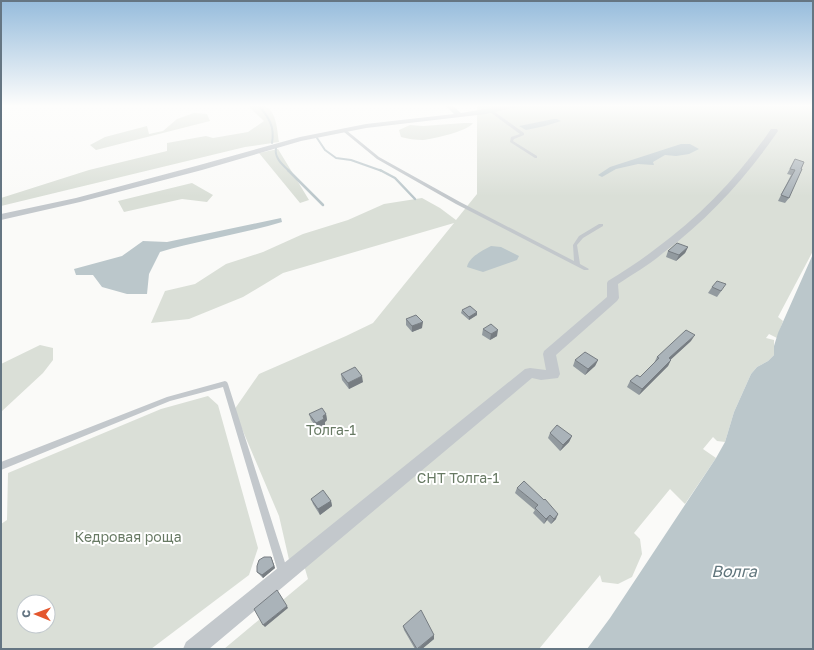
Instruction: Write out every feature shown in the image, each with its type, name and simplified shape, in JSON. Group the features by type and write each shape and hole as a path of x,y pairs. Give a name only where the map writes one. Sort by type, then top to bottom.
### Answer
{"street":[{"path":"1,217 77,200 199,168 300,139 320,135"},
{"path":"193,649 530,373 541,375 552,374 549,354 613,298 612,282 665,247 719,198 771,135"}],"lane":[{"path":"349,135 378,158 458,204 586,269"},
{"path":"519,135 512,138 511,142 536,157"},
{"path":"577,264 575,245 581,237 601,225"},
{"path":"1,466 169,399 225,384 284,573"}],"green space":[{"path":"111,135 154,135 96,150 90,145"},
{"path":"229,135 278,135 279,142 245,147 1,206 1,198 89,170 167,151 167,143 206,136 213,138"},
{"path":"401,135 445,135 423,140 401,137"},
{"name":"СНТ Толга-1","path":"477,135 813,135 813,251 778,317 783,321 777,338 769,334 766,338 774,340 774,355 768,361 757,367 751,374 734,412 725,442 717,441 713,437 703,449 716,458 685,504 670,489 634,533 640,539 642,554 632,577 618,584 602,582 600,575 539,649 224,649 308,579 301,555 290,564 279,516 234,410 259,374 373,323 454,223 283,273 243,297 189,319 151,323 165,291 195,284 226,264 263,252 303,234 348,220 384,204 422,198 440,208 456,220 477,194"},
{"path":"278,149 309,200 300,203 259,153"},
{"path":"192,183 213,195 207,202 182,199 124,212 118,201"},
{"path":"40,345 53,348 53,360 43,373 1,412 1,364"},
{"name":"Кедровая роща","path":"208,396 218,405 258,548 249,575 151,649 1,649 1,524 7,520 8,473 161,409"}],"water":[{"path":"681,144 690,144 699,149 689,154 676,156 665,155 653,162 654,165 638,164 616,169 602,177 598,175 610,167"},
{"path":"281,218 282,222 160,252 149,274 147,294 127,294 102,287 93,275 76,275 74,269 122,256 143,241 167,242"},
{"path":"491,246 501,247 519,256 517,260 483,272 467,267 468,263 473,257"},
{"name":"Волга","path":"813,254 813,649 587,649 610,618 716,458 725,442 734,412 751,374 757,367 768,361 774,355 774,346 778,333"}],"building":[{"path":"795,159 804,162 789,198 781,195 795,170 790,169"},
{"path":"677,243 688,247 679,255 668,251"},
{"path":"717,281 726,284 721,291 712,287"},
{"path":"470,306 477,312 469,317 462,310"},
{"path":"416,315 423,322 412,326 406,319"},
{"path":"491,324 498,330 491,334 483,329"},
{"path":"686,330 695,335 669,358 671,360 642,389 630,381 637,375 640,377 659,358 657,357"},
{"path":"585,352 598,360 588,369 575,360"},
{"path":"355,367 362,376 348,383 341,374"},
{"path":"322,408 326,414 323,416 324,419 316,423 309,414"},
{"path":"557,425 572,436 563,445 550,433"},
{"path":"524,481 544,500 545,499 558,514 554,519 550,515 546,519 535,508 538,505 517,488"},
{"path":"323,490 331,501 318,509 311,499"},
{"path":"264,557 271,557 274,566 262,575 257,572 257,566 259,560"},
{"path":"277,590 287,606 263,625 254,609"},
{"path":"421,610 434,635 417,649 403,626"}],"waterway":[{"path":"272,143 273,135"},
{"path":"317,138 325,150 336,158 351,160 382,171"},
{"path":"276,148 276,155 282,164 323,205"},
{"path":"382,171 395,178 415,199"}],"park label":[{"name":"Толга-1","path":"331,429"}]}
